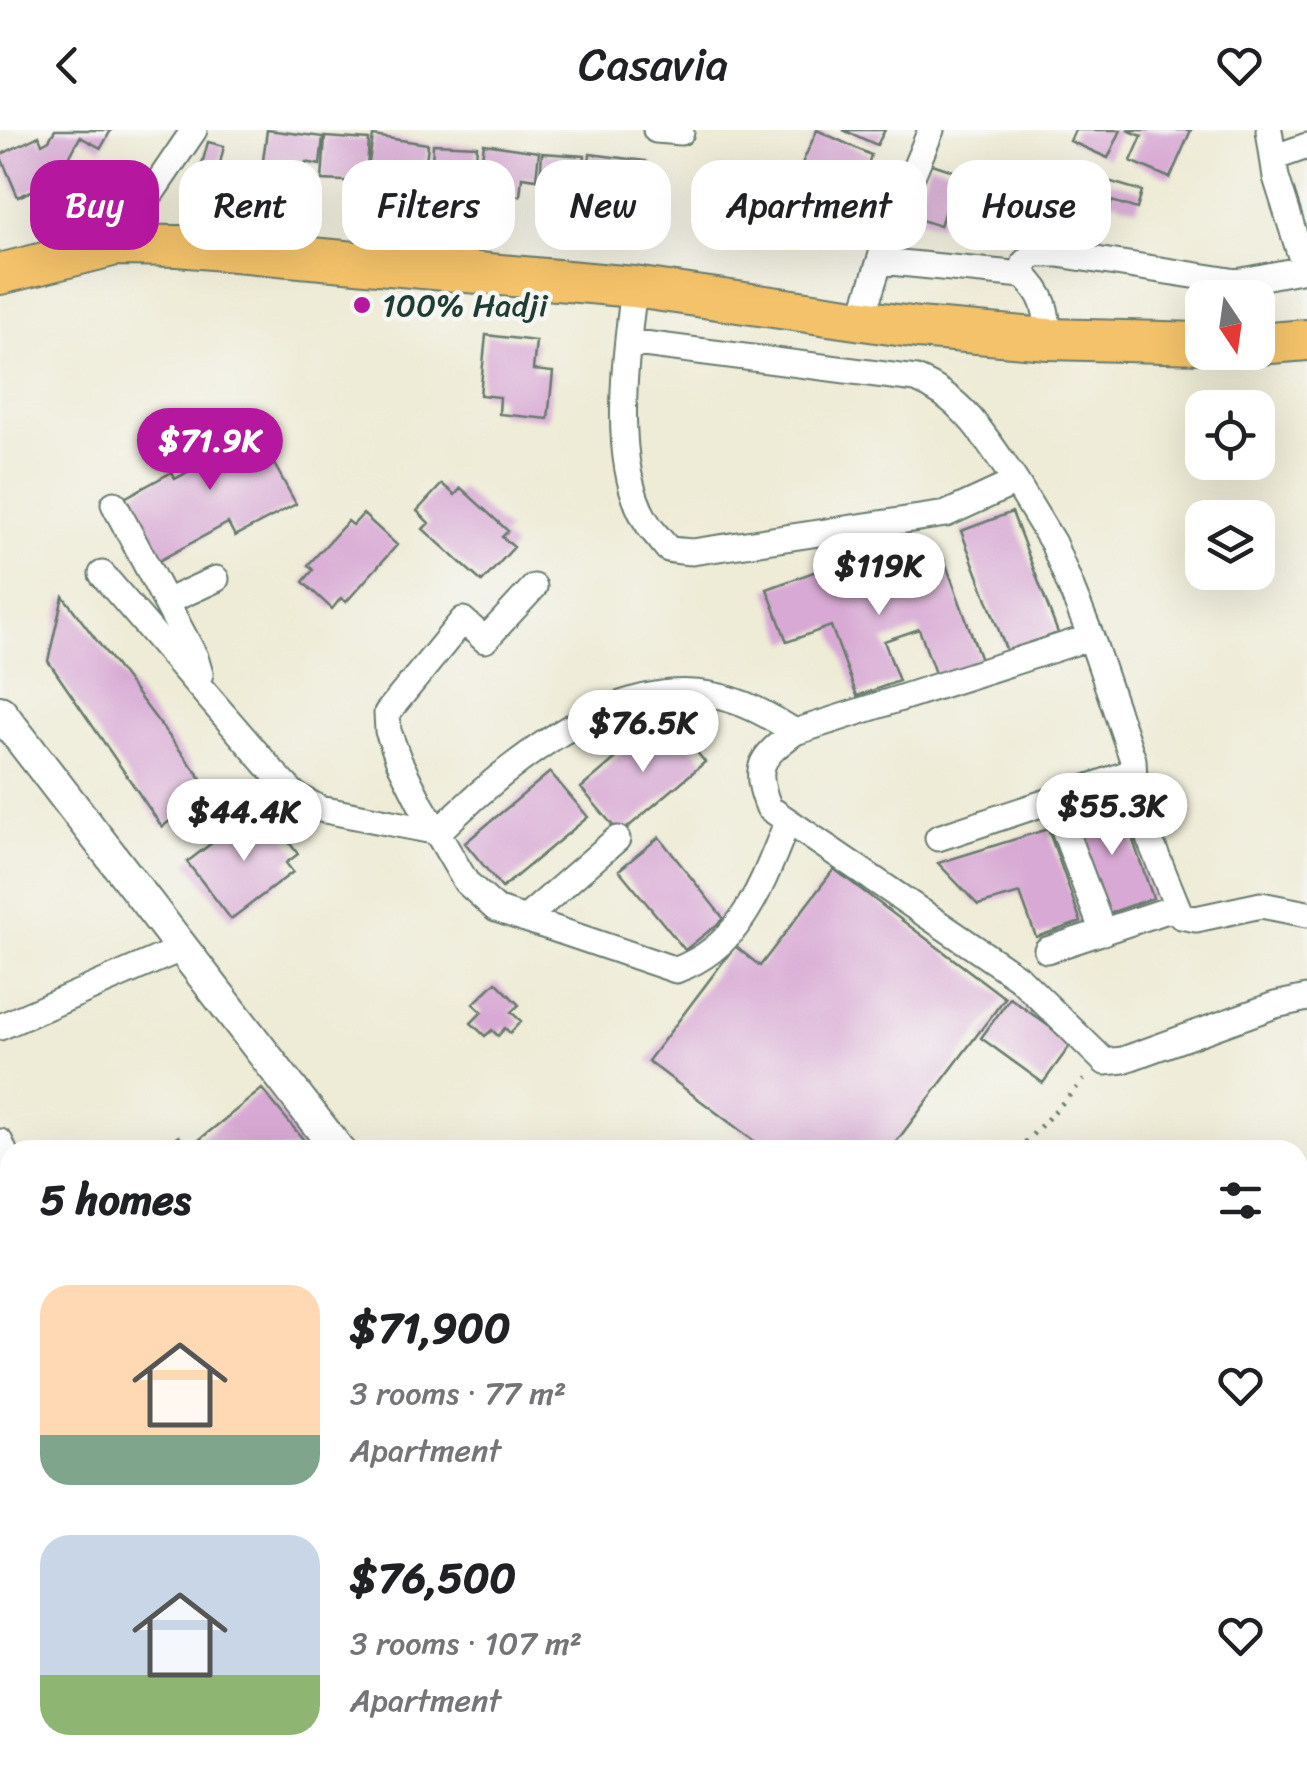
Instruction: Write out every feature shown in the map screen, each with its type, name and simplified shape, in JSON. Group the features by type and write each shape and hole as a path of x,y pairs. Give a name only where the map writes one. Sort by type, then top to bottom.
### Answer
{"main road":[{"path":"159,247 634,287 861,320 1048,340 1185,343"},
{"path":"0,274 96,250"},
{"path":"1275,343 1307,340"}],"street":[{"path":"159,182 194,130"},
{"path":"861,320 931,130"},
{"path":"1023,274 1024,262 1034,254 1058,254 1237,282 1305,269 1273,158 1269,130"},
{"path":"1273,158 1307,146"},
{"path":"880,262 1023,274 1039,289 1048,312 1048,340"},
{"path":"634,287 625,437 631,494 644,523 668,548 692,552 946,514 1016,482"},
{"path":"628,342 916,379 939,388 974,421 1053,544 1091,636 1133,760 1142,823 1181,916 1196,919 1261,905 1307,914"},
{"path":"114,504 195,657 200,674 196,683"},
{"path":"102,574 294,795 320,809 438,832"},
{"path":"166,602 216,580"},
{"path":"534,587 485,640 463,620 387,712 388,731 399,761 466,882 496,909 676,970 698,962 727,939 742,920 754,903 787,823"},
{"path":"1091,636 795,732 766,754 760,769 760,785 769,808 1019,978 1105,1062 1123,1060 1275,1005 1307,998"},
{"path":"438,832 475,796 570,728 605,710 640,700 677,692 709,694 752,708 795,732"},
{"path":"0,712 330,1140"},
{"path":"938,838 1132,772"},
{"path":"1053,800 1103,932"},
{"path":"525,919 617,839"},
{"path":"1048,950 1177,907"},
{"path":"0,1027 183,948"}],"path":[{"path":"1028,1140 1063,1099 1105,1062"}],"building":[{"path":"55,130 111,130 101,148 80,137 68,160 30,160 30,192 18,197 0,155 39,136 42,144"},
{"path":"267,130 323,137 321,160 263,160"},
{"path":"817,130 871,155 869,160 804,160"},
{"path":"843,130 885,130 877,145"},
{"path":"1075,130 1121,130 1108,158 1070,141"},
{"path":"1127,130 1191,130 1170,178 1131,161 1142,136"},
{"path":"373,136 428,144 426,160 369,160"},
{"path":"325,137 369,140 368,160 342,160 342,181 322,180"},
{"path":"208,142 224,146 221,160 203,160"},
{"path":"433,144 477,146 476,160 432,160"},
{"path":"484,144 539,152 535,179 522,177 520,196 515,195 515,160 482,160"},
{"path":"542,153 585,156 585,160 542,160"},
{"path":"590,154 638,160 589,160"},
{"path":"929,163 947,169 947,204 940,226 927,222"},
{"path":"1111,182 1142,191 1137,209 1112,201 1111,204"},
{"path":"486,335 536,341 533,370 553,372 548,419 499,414 500,397 480,395"},
{"path":"248,416 296,504 235,536 228,523 153,564 119,501 172,472 175,479 195,468 185,449"},
{"path":"442,484 455,495 461,488 508,531 502,537 514,547 482,582 423,529 429,523 417,511"},
{"path":"1012,512 1058,633 1007,652 961,531"},
{"path":"363,514 397,545 346,602 341,598 332,609 303,582 313,570 308,565 348,521 353,525"},
{"path":"863,554 874,584 944,559 982,663 937,679 919,629 884,641 899,681 857,696 831,626 787,642 767,589"},
{"path":"63,596 210,790 162,827 48,661"},
{"path":"666,715 705,762 620,834 581,788"},
{"path":"550,772 588,817 502,888 465,843"},
{"path":"1119,800 1153,898 1104,915 1070,817"},
{"path":"267,814 298,854 286,863 293,872 231,919 187,862 247,816 253,824"},
{"path":"1048,829 1081,922 1036,937 1020,893 978,905 938,863"},
{"path":"659,837 724,919 685,950 619,870"},
{"path":"834,869 1005,998 898,1140 753,1140 648,1061 735,946 760,966"},
{"path":"496,982 519,1005 511,1012 521,1021 510,1033 505,1028 498,1036 492,1030 485,1036 471,1023 482,1012 473,1004"},
{"path":"1010,998 1072,1043 1043,1083 981,1038"},
{"path":"262,1089 304,1140 199,1140"}],"place":[{"name":"100% Hadji","path":"362,305"}]}
